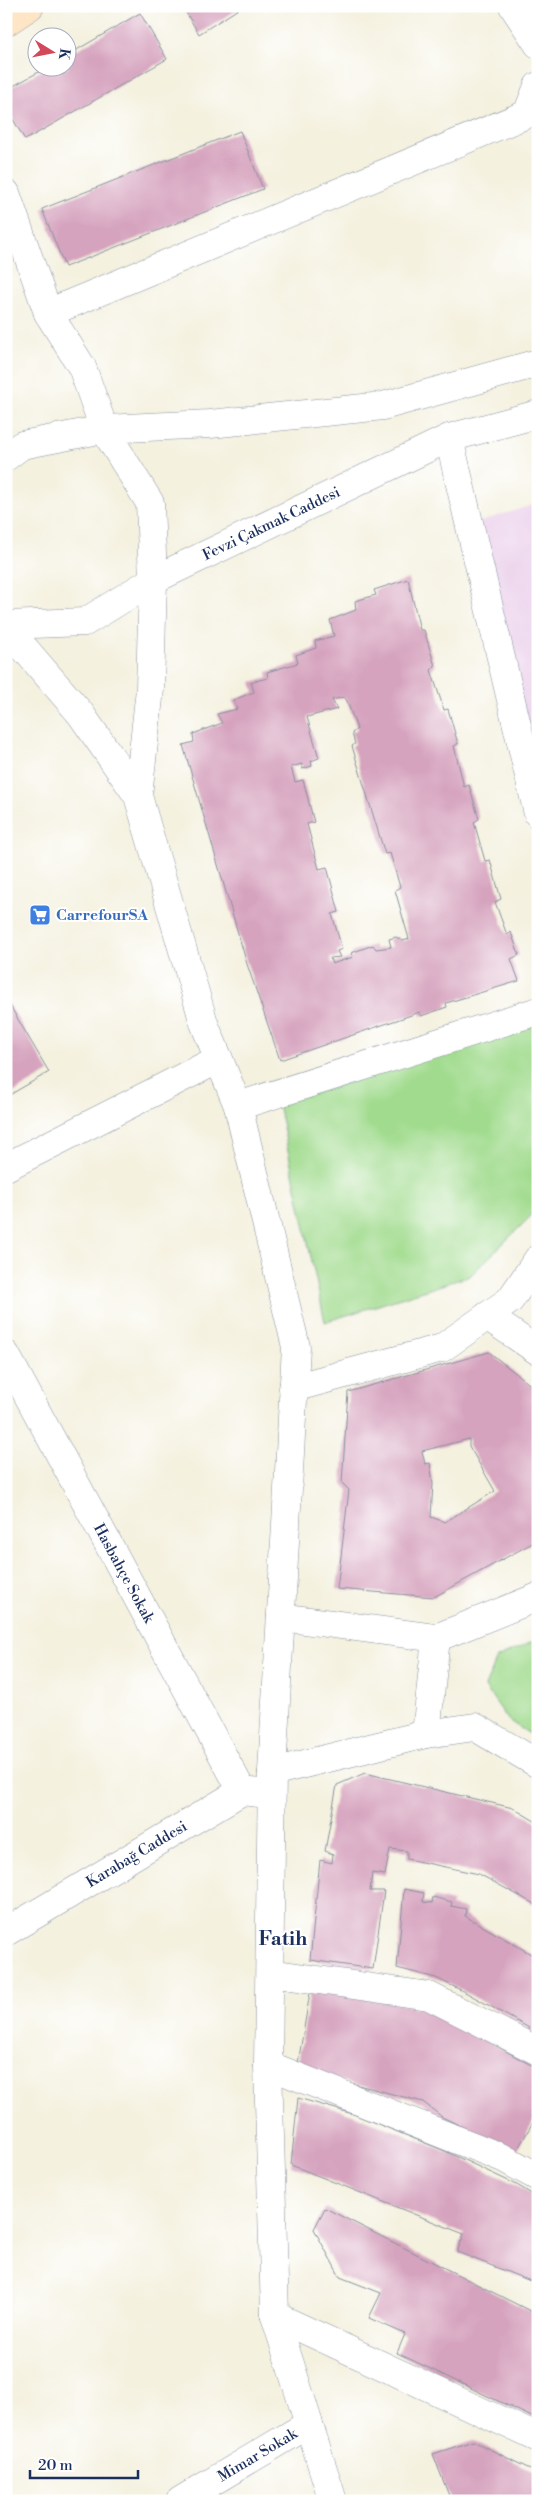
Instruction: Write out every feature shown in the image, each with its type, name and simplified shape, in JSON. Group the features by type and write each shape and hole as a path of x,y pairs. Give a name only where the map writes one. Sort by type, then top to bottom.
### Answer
{"main road":[{"path":"6,22 30,6"}],"street":[{"path":"513,6 538,44"},
{"path":"48,313 527,114 538,86"},
{"path":"6,194 48,313 82,367 104,429 150,503 153,580 150,689 138,796"},
{"path":"6,457 22,445 104,429 210,424 383,406 538,363"},
{"name":"Fevzi Çakmak Caddesi","path":"6,626 85,622 153,580 449,438 538,414"},
{"path":"449,438 538,814"},
{"path":"6,626 80,713 138,796 204,1023 238,1106 296,1347 272,1783 268,2065 275,2316 333,2501"},
{"path":"238,1106 538,1011"},
{"path":"6,1167 219,1059"},
{"path":"293,1388 442,1348 510,1300 538,1259"},
{"path":"487,1316 538,1351"},
{"name":"Hasbahçe Sokak","path":"6,1355 242,1791"},
{"path":"281,1617 436,1638 538,1597"},
{"path":"426,1734 436,1638"},
{"path":"242,1791 426,1734 475,1726 538,1764"},
{"name":"Karabağ Caddesi","path":"10,1921 242,1791"},
{"path":"270,1973 429,1996 538,2051"},
{"path":"268,2065 503,2158 538,2177"},
{"path":"275,2316 538,2438"},
{"name":"Mimar Sokak","path":"180,2501 309,2424"}],"shaded area":[{"path":"538,503 538,781 471,525"}],"green space":[{"path":"538,1025 538,1202 529,1218 470,1276 325,1322 278,1104"},
{"path":"538,1639 538,1739 509,1721 485,1687 497,1658"}],"building":[{"path":"182,6 243,6 199,34"},
{"path":"140,13 167,59 25,140 6,107 6,90 28,78 78,78 78,49"},
{"path":"240,131 263,189 65,267 42,209"},
{"path":"408,579 420,630 424,630 435,666 431,670 444,710 448,709 458,744 454,746 464,787 469,785 479,819 474,822 485,861 490,860 501,899 495,902 507,935 511,932 519,955 511,959 519,981 446,1003 447,1007 421,1016 420,1012 280,1060 247,964 183,745 194,742 193,734 222,723 217,714 237,709 233,700 254,692 251,682 268,678 267,672 298,663 296,655 316,648 315,641 334,636 330,620 356,610 355,601 376,595 374,590","holes":["344,697 357,729 352,733 355,744 352,746 385,854 390,853 400,887 395,890 409,939 403,941 396,937 389,939 391,947 376,949 373,945 351,953 353,957 332,964 330,958 340,957 337,951 342,949 332,914 339,912 327,867 319,869 307,824 314,822 303,780 295,782 291,767 302,764 302,769 312,766 311,761 319,758 307,717 337,709 332,700"]},
{"path":"6,999 49,1072 6,1097"},
{"path":"489,1352 538,1391 538,1540 434,1597 337,1589 349,1490 342,1483 348,1392","holes":["469,1439 469,1446 495,1491 445,1522 431,1517 433,1483 430,1463 425,1464 422,1451"]},
{"path":"365,1773 513,1808 538,1823 538,1906 479,1874 407,1859 407,1851 390,1849 385,1875 372,1873 370,1891 384,1891 373,1969 310,1960 320,1860 332,1863 333,1854 325,1851 337,1785"},
{"path":"404,1889 424,1893 423,1902 432,1903 433,1897 452,1902 451,1906 466,1909 465,1916 538,1958 538,2039 526,2032 529,2028 467,1993 436,1978 397,1968"},
{"path":"311,1987 436,2012 538,2069 538,2113 516,2152 442,2117 423,2102 297,2069"},
{"path":"298,2098 353,2114 445,2151 517,2185 538,2198 538,2284 457,2252 464,2234 291,2165"},
{"path":"325,2208 538,2315 538,2420 397,2353 405,2334 369,2318 381,2293 340,2277 314,2229"},
{"path":"473,2441 538,2473 538,2501 451,2501 433,2454"}],"place":[{"name":"CarrefourSA","path":"40,915"}],"district":[{"name":"Fatih","path":"283,1939"}]}
